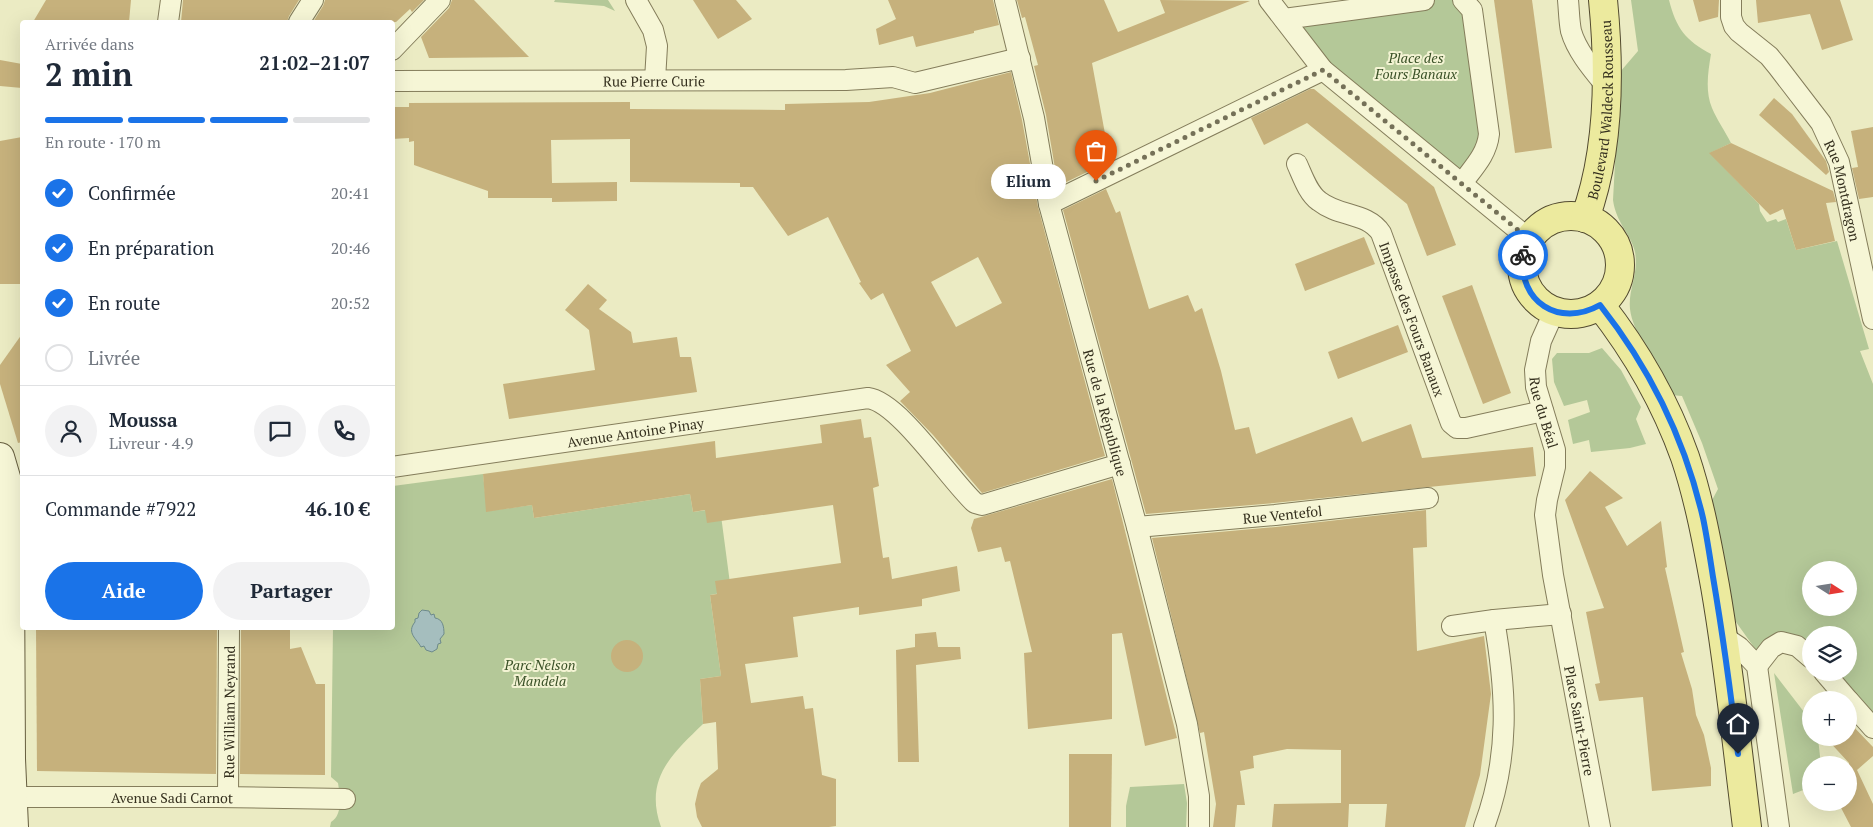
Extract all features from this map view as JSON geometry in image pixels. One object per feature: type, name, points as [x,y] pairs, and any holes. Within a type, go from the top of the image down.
[{"type":"main road","name":"Boulevard Waldeck Rousseau","points":[[1585,218],[1594,189],[1603,136],[1607,87],[1606,32],[1603,0]]},
{"type":"main road","points":[[1568,216],[1585,218],[1599,224],[1610,235],[1618,249],[1620,264],[1618,280],[1611,294],[1600,305],[1590,311],[1578,314],[1554,312],[1541,305],[1531,294],[1524,282],[1522,268],[1523,253],[1529,239],[1539,227],[1553,219],[1568,216]]},
{"type":"main road","points":[[1600,305],[1643,365],[1671,422],[1684,455],[1703,518],[1724,637],[1747,827]]},
{"type":"main road","points":[[0,457],[11,498],[6,797],[14,827]]},
{"type":"street","points":[[168,20],[171,0]]},
{"type":"street","points":[[300,20],[312,0]]},
{"type":"street","points":[[395,47],[440,0]]},
{"type":"street","points":[[636,0],[653,30],[657,46],[655,80]]},
{"type":"street","name":"Rue de la République","points":[[1005,0],[1034,118],[1049,204],[1137,527],[1188,724],[1199,796],[1199,827]]},
{"type":"street","points":[[1269,0],[1323,70],[1529,239]]},
{"type":"street","points":[[1284,20],[1424,0]]},
{"type":"street","points":[[1462,183],[1482,157],[1488,145],[1489,134],[1472,10],[1463,0]]},
{"type":"street","points":[[1568,0],[1571,31],[1595,73],[1607,87]]},
{"type":"street","name":"Rue Montdragon","points":[[1731,0],[1731,17],[1734,26],[1769,56],[1821,124],[1840,162],[1873,319]]},
{"type":"street","name":"Rue Pierre Curie","points":[[395,81],[846,80],[888,77],[915,83],[1020,58]]},
{"type":"street","points":[[1049,204],[1323,70]]},
{"type":"street","name":"Impasse des Fours Banaux","points":[[1297,164],[1307,186],[1318,201],[1335,211],[1370,221],[1376,225],[1381,233],[1451,423],[1457,428],[1466,428],[1543,412]]},
{"type":"street","name":"Rue du Béal","points":[[1554,312],[1541,341],[1535,370],[1536,388],[1555,450],[1555,467],[1545,515],[1553,575],[1561,614]]},
{"type":"street","name":"Avenue Antoine Pinay","points":[[395,467],[868,398],[879,401],[896,413],[975,504],[982,505],[1120,464]]},
{"type":"street","name":"Rue Ventefol","points":[[1137,527],[1275,515],[1428,498]]},
{"type":"street","points":[[1452,626],[1561,614]]},
{"type":"street","name":"Place Saint-Pierre","points":[[1561,614],[1600,827]]},
{"type":"street","points":[[1484,827],[1497,784],[1505,717],[1502,676],[1494,620]]},
{"type":"street","name":"Rue William Neyrand","points":[[228,797],[229,630]]},
{"type":"street","points":[[1724,637],[1739,647],[1757,666],[1779,827]]},
{"type":"street","points":[[1757,666],[1772,648],[1782,642],[1797,646],[1802,650]]},
{"type":"street","points":[[1832,681],[1840,691]]},
{"type":"street","points":[[1857,710],[1873,728]]},
{"type":"street","name":"Avenue Sadi Carnot","points":[[6,797],[345,799]]},
{"type":"green space","points":[[555,0],[608,0],[615,11],[604,6],[554,2]]},
{"type":"green space","name":"Place des Fours Banaux","points":[[1424,0],[1463,0],[1489,134],[1462,183],[1323,70],[1284,19]]},
{"type":"green space","points":[[1631,0],[1669,0],[1675,18],[1683,33],[1695,44],[1711,54],[1708,95],[1716,117],[1731,143],[1710,153],[1759,204],[1760,211],[1767,222],[1776,219],[1778,222],[1786,219],[1796,250],[1837,241],[1869,349],[1860,351],[1873,384],[1873,714],[1857,698],[1857,691],[1850,691],[1840,681],[1857,681],[1857,626],[1802,626],[1802,651],[1758,651],[1732,614],[1711,502],[1718,489],[1702,443],[1682,396],[1671,395],[1641,340],[1630,309],[1630,295],[1636,267],[1635,252],[1617,215],[1613,200],[1620,72],[1638,51]]},
{"type":"green space","points":[[1602,348],[1621,370],[1641,407],[1636,419],[1646,444],[1630,448],[1591,452],[1589,440],[1573,444],[1568,420],[1590,412],[1587,400],[1564,406],[1554,382],[1552,359],[1557,353],[1589,353]]},
{"type":"green space","name":"Parc Nelson Mandela","points":[[483,474],[487,511],[532,505],[534,518],[690,494],[693,512],[720,508],[731,591],[710,595],[721,676],[700,679],[703,724],[671,758],[658,781],[656,795],[661,827],[330,827],[340,805],[338,783],[331,777],[333,630],[395,630],[395,486]]},
{"type":"green space","points":[[1774,673],[1802,709],[1802,746],[1819,746],[1820,756],[1802,756],[1802,790],[1793,794]]},
{"type":"green space","points":[[1184,784],[1187,803],[1186,827],[1126,827],[1126,806],[1130,787]]},
{"type":"water","points":[[422,610],[429,611],[431,615],[434,614],[435,618],[440,620],[443,626],[444,634],[440,639],[441,643],[432,652],[426,650],[424,646],[421,647],[412,633],[415,619],[418,618]]},
{"type":"building","points":[[46,0],[131,0],[129,20],[34,20]]},
{"type":"building","points":[[183,0],[299,0],[288,20],[181,20]]},
{"type":"building","points":[[325,0],[424,0],[412,12],[410,9],[396,22],[395,20],[314,20]]},
{"type":"building","points":[[452,0],[474,0],[529,57],[429,58],[421,37],[449,8]]},
{"type":"building","points":[[693,0],[736,0],[752,19],[718,39]]},
{"type":"building","points":[[888,0],[993,0],[999,25],[916,47],[913,36],[879,45],[876,29],[896,19]]},
{"type":"building","points":[[1017,0],[1104,0],[1118,32],[1165,13],[1160,0],[1250,1],[1092,63],[1110,161],[1058,186],[1046,115],[1034,66],[1038,65],[1025,17],[1022,18]]},
{"type":"building","points":[[1494,0],[1532,0],[1552,148],[1515,153]]},
{"type":"building","points":[[1693,0],[1719,0],[1718,17],[1699,22]]},
{"type":"building","points":[[1756,0],[1840,0],[1853,40],[1822,50],[1810,14],[1758,23]]},
{"type":"building","points":[[0,60],[20,64],[20,88],[0,86]]},
{"type":"building","points":[[1011,72],[1038,207],[1105,456],[982,493],[933,435],[900,401],[910,392],[886,365],[911,351],[883,293],[871,300],[859,283],[861,282],[828,217],[788,236],[753,187],[740,187],[740,183],[630,182],[630,139],[551,140],[552,183],[617,182],[617,201],[552,202],[552,198],[488,198],[488,191],[414,165],[414,141],[409,142],[409,138],[395,139],[395,107],[409,107],[409,103],[630,102],[630,109],[785,110],[785,104],[869,102],[930,93]],"holes":[[[978,257],[1002,303],[956,327],[931,282]]]},
{"type":"building","points":[[1310,89],[1314,89],[1434,187],[1456,245],[1427,256],[1407,204],[1307,123],[1264,145],[1251,118]]},
{"type":"building","points":[[1774,98],[1792,114],[1826,161],[1829,172],[1826,175],[1759,115]]},
{"type":"building","points":[[1873,127],[1873,197],[1859,199],[1852,168],[1858,167],[1851,131]]},
{"type":"building","points":[[20,137],[20,284],[0,284],[0,141]]},
{"type":"building","points":[[1731,143],[1833,191],[1836,202],[1826,203],[1835,241],[1796,250],[1783,209],[1770,215],[1709,153]]},
{"type":"building","points":[[1106,189],[1116,213],[1120,211],[1149,309],[1188,295],[1195,312],[1202,308],[1221,371],[1235,430],[1249,427],[1256,454],[1352,417],[1362,442],[1411,424],[1422,458],[1533,447],[1536,476],[1146,514],[1063,210]]},
{"type":"building","points":[[1364,237],[1375,264],[1305,291],[1295,264]]},
{"type":"building","points":[[588,284],[607,300],[599,309],[631,332],[633,343],[677,337],[680,357],[691,357],[697,392],[509,419],[503,384],[595,370],[589,330],[565,310]]},
{"type":"building","points":[[1472,285],[1511,393],[1483,404],[1442,296]]},
{"type":"building","points":[[1398,325],[1408,352],[1338,379],[1328,352]]},
{"type":"building","points":[[20,337],[20,442],[18,443],[0,384],[0,365]]},
{"type":"building","points":[[861,419],[864,438],[871,437],[879,486],[873,488],[883,558],[889,557],[892,579],[957,566],[960,591],[922,599],[922,606],[859,615],[859,607],[793,617],[798,657],[745,664],[751,703],[803,696],[805,709],[813,708],[822,775],[836,779],[836,826],[702,827],[697,817],[695,804],[698,791],[701,783],[718,769],[716,722],[703,724],[700,679],[721,676],[710,595],[717,594],[715,581],[841,563],[833,505],[707,523],[705,510],[693,512],[690,494],[534,518],[532,505],[486,512],[483,474],[715,441],[716,458],[822,443],[820,425]]},
{"type":"building","points":[[1590,471],[1623,498],[1605,507],[1627,546],[1661,521],[1667,567],[1665,568],[1684,652],[1681,653],[1692,689],[1696,715],[1704,735],[1711,768],[1711,786],[1652,791],[1643,697],[1599,701],[1595,684],[1600,683],[1586,612],[1604,608],[1565,500]]},
{"type":"building","points":[[1112,479],[1177,738],[1145,746],[1122,633],[1112,634],[1112,719],[1028,729],[1024,653],[1032,652],[1010,561],[1005,562],[1001,547],[978,552],[971,528],[974,519]]},
{"type":"building","points":[[1426,510],[1427,547],[1413,548],[1417,651],[1484,636],[1491,694],[1480,775],[1465,827],[1385,827],[1387,804],[1349,804],[1348,827],[1272,827],[1274,804],[1341,803],[1341,750],[1287,749],[1253,756],[1254,768],[1240,771],[1245,805],[1237,805],[1235,827],[1213,827],[1216,804],[1204,732],[1200,733],[1152,538],[1276,527]]},
{"type":"building","points":[[36,630],[217,630],[216,774],[37,771]]},
{"type":"building","points":[[241,630],[290,630],[290,649],[301,647],[316,684],[325,684],[325,775],[240,774]]},
{"type":"building","points":[[936,632],[938,647],[960,647],[961,659],[916,665],[919,762],[898,762],[896,650],[915,647],[915,634]]},
{"type":"building","points":[[627,640],[633,641],[638,645],[642,650],[642,662],[638,667],[633,671],[627,672],[621,671],[616,667],[612,662],[611,656],[612,650],[616,645],[621,641]]},
{"type":"building","points":[[1857,730],[1873,747],[1873,756],[1857,770],[1857,756],[1843,756],[1833,746],[1857,746]]},
{"type":"building","points":[[1069,754],[1112,754],[1111,827],[1069,827]]},
{"type":"building","points":[[1857,770],[1873,804],[1873,827],[1851,827],[1843,811],[1857,811]]},
{"type":"way so far","points":[[1096,181],[1323,70],[1529,239],[1523,255]]},
{"type":"place","name":"Elium","points":[[1096,181]]},
{"type":"route","points":[[1523,255],[1524,282],[1531,294],[1541,305],[1554,312],[1566,314],[1590,311],[1600,305],[1643,365],[1671,422],[1693,481],[1703,518],[1724,637],[1738,754]]}]
